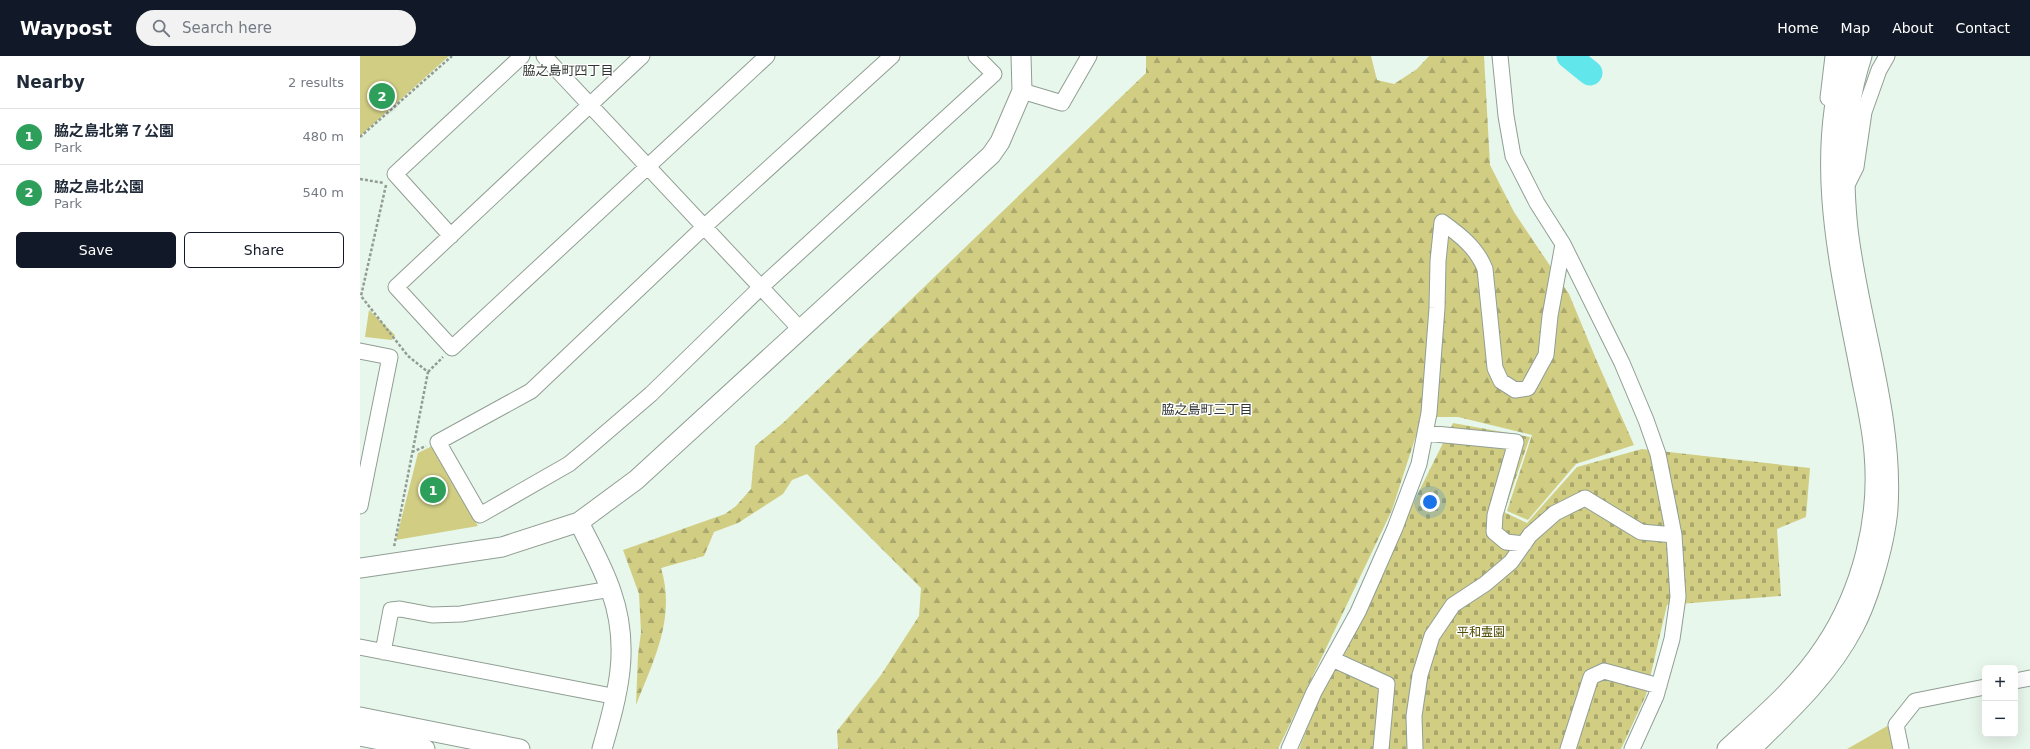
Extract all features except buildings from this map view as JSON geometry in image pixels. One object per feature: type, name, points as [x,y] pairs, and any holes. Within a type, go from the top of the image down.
[{"type":"street","points":[[452,236],[395,174],[522,56]]},
{"type":"street","points":[[544,56],[801,330]]},
{"type":"street","points":[[642,56],[396,287],[452,348],[768,56]]},
{"type":"street","points":[[892,56],[705,226],[530,391],[438,442],[480,515],[569,464],[651,394],[760,288],[994,74],[976,56]]},
{"type":"street","points":[[360,568],[502,547],[579,522],[636,480],[991,155],[1002,137],[1022,91],[1021,56]]},
{"type":"street","points":[[1022,91],[1062,103],[1089,56]]},
{"type":"street","points":[[1500,56],[1506,116],[1513,156],[1537,203],[1563,244],[1618,356],[1646,420],[1658,454],[1674,535],[1678,597],[1672,639],[1659,686],[1632,749]]},
{"type":"street","points":[[1727,749],[1781,699],[1825,646],[1844,613],[1857,580],[1869,541],[1874,497],[1874,453],[1841,270],[1830,179],[1826,119],[1833,56]]},
{"type":"street","points":[[1830,179],[1832,118],[1846,56]]},
{"type":"street","points":[[1751,749],[1791,710],[1836,657],[1855,626],[1868,593],[1880,554],[1888,511],[1888,465],[1884,424],[1848,229],[1845,189],[1847,127],[1862,56]]},
{"type":"street","points":[[1845,189],[1856,168],[1864,112],[1879,70],[1887,56]]},
{"type":"street","points":[[1293,748],[1314,692],[1358,612],[1395,528],[1419,464],[1429,413],[1437,308],[1438,261],[1442,222],[1462,236],[1481,258],[1485,269],[1495,368],[1501,381],[1515,390],[1528,388],[1546,355],[1550,316],[1563,244]]},
{"type":"street","points":[[360,351],[390,357],[367,435],[360,506]]},
{"type":"street","points":[[1425,432],[1516,442],[1495,515],[1494,532],[1506,542],[1524,544]]},
{"type":"street","points":[[1415,749],[1414,716],[1420,675],[1432,636],[1453,605],[1485,584],[1511,562],[1530,535],[1555,513],[1585,498],[1641,532],[1674,535]]},
{"type":"street","points":[[579,522],[611,589],[620,624],[622,652],[618,675],[617,697],[602,749]]},
{"type":"street","points":[[383,652],[391,610],[400,609],[432,615],[461,614],[611,589]]},
{"type":"street","points":[[360,647],[617,697]]},
{"type":"street","points":[[1332,659],[1387,684],[1381,749]]},
{"type":"street","points":[[1568,749],[1591,677],[1604,671],[1659,686]]},
{"type":"street","points":[[2018,680],[2030,678]]},
{"type":"street","points":[[1901,749],[1896,725],[1915,701],[1982,688]]},
{"type":"street","points":[[360,717],[520,749]]},
{"type":"street","points":[[360,736],[425,749]]},
{"type":"path","points":[[360,137],[452,56]]},
{"type":"path","points":[[360,179],[386,183],[395,174]]},
{"type":"path","points":[[428,372],[452,348]]},
{"type":"green space","points":[[360,56],[449,56],[360,136]]},
{"type":"green space","points":[[1146,56],[1371,56],[1377,80],[1394,84],[1417,69],[1429,56],[1484,56],[1490,165],[1514,212],[1569,294],[1634,445],[1576,464],[1528,520],[1507,511],[1532,435],[1458,417],[1422,417],[1392,510],[1278,749],[838,749],[837,731],[881,675],[919,616],[921,588],[807,474],[792,480],[783,494],[738,523],[714,532],[704,556],[661,568],[665,586],[666,604],[661,638],[650,672],[636,705],[638,655],[641,632],[639,594],[623,550],[725,514],[736,506],[751,489],[755,446],[783,423],[1146,73]]},
{"type":"green space","points":[[369,310],[395,335],[392,340],[365,337]]},
{"type":"green space","name":"平和霊園","points":[[1453,423],[1530,437],[1504,512],[1527,523],[1577,467],[1642,449],[1810,468],[1806,517],[1777,529],[1781,596],[1667,605],[1646,695],[1621,749],[1299,749],[1330,670]]},
{"type":"green space","points":[[432,446],[478,526],[396,540],[418,453]]},
{"type":"green space","points":[[1889,725],[1895,749],[1847,749]]},
{"type":"waterway","points":[[1569,56],[1590,73]]},
{"type":"place","name":"脇之島北公園","points":[[382,96]]},
{"type":"place","name":"脇之島北第７公園","points":[[433,490]]},
{"type":"district","name":"脇之島町四丁目","points":[[568,70]]},
{"type":"district","name":"脇之島町三丁目","points":[[1207,409]]}]
